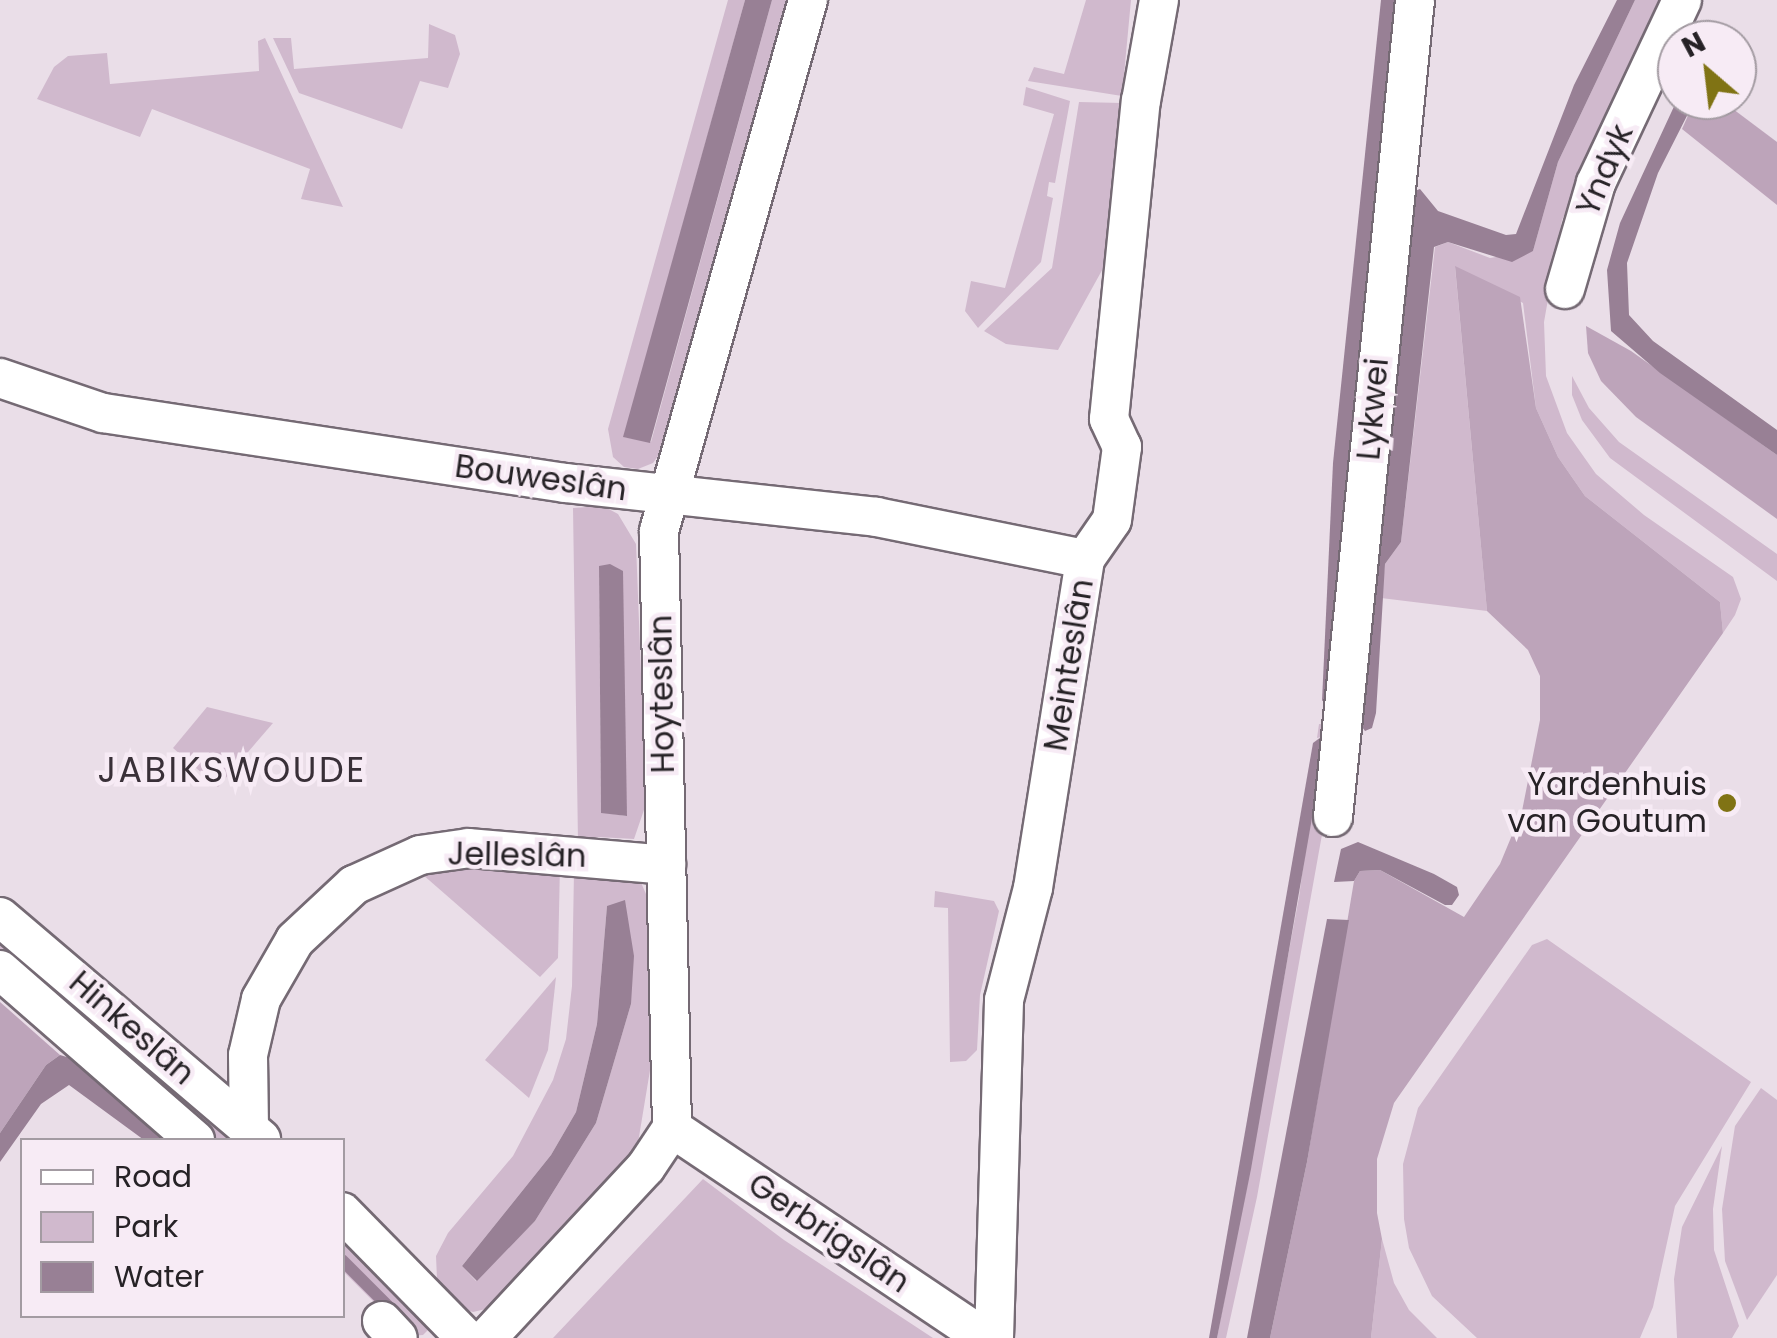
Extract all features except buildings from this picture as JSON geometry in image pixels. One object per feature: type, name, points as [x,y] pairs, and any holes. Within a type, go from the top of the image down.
[{"type":"street","name":"Hoyteslân","points":[[672,1128],[659,532],[808,0]]},
{"type":"street","name":"Meinteslân","points":[[994,1338],[1004,1000],[1033,888],[1086,559],[1112,520],[1122,447],[1109,419],[1140,101],[1159,0]]},
{"type":"street","name":"Lykwei","points":[[1333,817],[1415,0]]},
{"type":"street","name":"Yndyk","points":[[1565,289],[1596,184],[1682,0]]},
{"type":"street","name":"Bouweslân","points":[[0,378],[103,413],[669,496],[876,517],[1086,559]]},
{"type":"street","name":"Jelleslân","points":[[256,1134],[248,1055],[261,999],[295,940],[354,885],[420,855],[469,848],[666,865]]},
{"type":"street","name":"Hinkeslân","points":[[0,917],[256,1134]]},
{"type":"street","points":[[0,970],[193,1138]]},
{"type":"street","points":[[487,1338],[646,1166],[672,1128]]},
{"type":"street","name":"Gerbrigslân","points":[[672,1128],[986,1338]]},
{"type":"street","points":[[345,1215],[466,1338]]},
{"type":"green space","points":[[728,0],[745,0],[624,437],[651,442],[772,0],[791,0],[666,445],[653,463],[638,469],[624,467],[613,457],[608,429]]},
{"type":"green space","points":[[1086,0],[1131,0],[1122,96],[1028,81],[1034,67],[1064,74]]},
{"type":"green space","points":[[1635,0],[1660,0],[1562,220],[1544,322],[1546,376],[1567,433],[1596,474],[1644,515],[1733,577],[1741,599],[1735,615],[1723,633],[1720,602],[1585,496],[1558,457],[1536,408],[1523,303],[1455,267],[1487,611],[1381,598],[1385,564],[1401,542],[1435,247],[1448,242],[1490,258],[1533,251],[1558,162]]},
{"type":"green space","points":[[429,24],[455,35],[460,54],[448,88],[420,81],[402,129],[299,93],[273,38],[291,38],[294,69],[428,58]]},
{"type":"green space","points":[[265,38],[343,207],[301,199],[310,169],[152,109],[140,137],[37,99],[54,67],[68,56],[107,53],[110,84],[259,71],[258,41]]},
{"type":"green space","points":[[1026,87],[1070,101],[1055,183],[1049,182],[1047,196],[1053,198],[1041,262],[978,328],[965,311],[971,281],[1005,288],[1054,114],[1023,105]]},
{"type":"green space","points":[[1079,102],[1122,103],[1106,263],[1058,350],[1006,344],[984,331],[1052,268]]},
{"type":"green space","points":[[1572,376],[1589,408],[1619,442],[1777,554],[1777,581],[1610,458],[1582,420],[1572,395]]},
{"type":"green space","points":[[603,506],[618,514],[636,544],[646,804],[634,839],[598,837],[578,842],[573,508]],"holes":[[[599,566],[627,815],[601,812]]]},
{"type":"green space","points":[[207,707],[273,723],[218,787],[173,748]]},
{"type":"green space","points":[[1319,724],[1337,726],[1323,829],[1257,1197],[1226,1338],[1217,1338],[1299,897],[1321,737],[1317,738]]},
{"type":"green space","points":[[560,865],[558,958],[540,977],[414,867]]},
{"type":"green space","points":[[574,871],[639,878],[646,894],[654,1046],[636,1155],[490,1308],[473,1312],[457,1307],[437,1279],[436,1256],[448,1233],[513,1156],[553,1080],[566,1039],[572,986]],"holes":[[[607,906],[631,1004],[596,1123],[535,1221],[476,1281],[462,1266],[551,1155],[576,1112],[597,1024]]]},
{"type":"green space","points":[[935,891],[994,901],[999,911],[980,995],[977,1050],[966,1061],[950,1062],[948,908],[934,907]]},
{"type":"green space","points":[[0,936],[238,1138],[207,1138],[0,956]]},
{"type":"green space","points":[[1547,939],[1751,1082],[1675,1206],[1653,1307],[1640,1338],[1477,1338],[1432,1296],[1409,1248],[1403,1164],[1418,1108],[1532,945]]},
{"type":"green space","points":[[556,977],[548,1050],[529,1098],[485,1060]]},
{"type":"green space","points":[[1761,1088],[1777,1100],[1777,1275],[1747,1320],[1725,1261],[1722,1209],[1735,1126]]},
{"type":"green space","points":[[1722,1146],[1713,1209],[1714,1250],[1739,1326],[1732,1338],[1677,1338],[1674,1279],[1682,1227]]},
{"type":"green space","points":[[703,1179],[784,1240],[933,1338],[553,1338]]},
{"type":"green space","points":[[345,1237],[435,1323],[423,1335],[408,1336],[345,1273]]},
{"type":"green space","points":[[1382,1239],[1394,1283],[1409,1310],[1437,1338],[1371,1338]]},
{"type":"shaded area","points":[[1686,120],[1748,120],[1777,142],[1777,205],[1682,129]]},
{"type":"shaded area","points":[[1455,266],[1520,297],[1536,408],[1558,457],[1585,496],[1720,602],[1723,633],[1394,1103],[1377,1159],[1377,1213],[1382,1239],[1371,1338],[1270,1338],[1307,1162],[1354,881],[1360,871],[1380,870],[1464,917],[1500,864],[1522,811],[1540,720],[1540,676],[1528,650],[1487,611]]},
{"type":"shaded area","points":[[1586,326],[1631,351],[1777,455],[1777,519],[1636,417],[1601,381],[1588,353]]},
{"type":"shaded area","points":[[0,1002],[60,1055],[46,1065],[0,1133]]},
{"type":"water","points":[[745,0],[772,0],[650,443],[623,437]]},
{"type":"water","points":[[1381,0],[1398,0],[1328,698],[1322,701],[1333,463]]},
{"type":"water","points":[[1617,0],[1635,0],[1558,162],[1533,251],[1512,262],[1448,242],[1434,247],[1401,542],[1385,564],[1376,713],[1372,728],[1365,731],[1357,720],[1409,193],[1420,189],[1438,211],[1506,235],[1516,234],[1574,85]]},
{"type":"water","points":[[1668,120],[1685,120],[1658,173],[1627,263],[1629,315],[1653,341],[1777,430],[1777,455],[1660,373],[1611,331],[1607,270],[1620,223]]},
{"type":"water","points":[[610,564],[623,571],[627,816],[601,813],[599,566]]},
{"type":"water","points":[[1321,737],[1317,789],[1251,1169],[1217,1338],[1209,1338],[1313,743]]},
{"type":"water","points":[[1358,842],[1434,874],[1457,887],[1459,895],[1452,905],[1445,905],[1380,870],[1360,871],[1354,881],[1334,882],[1341,849]]},
{"type":"water","points":[[625,900],[634,956],[631,1004],[596,1123],[535,1221],[477,1281],[462,1266],[551,1155],[576,1112],[597,1024],[607,906]]},
{"type":"water","points":[[1327,919],[1349,920],[1307,1162],[1270,1338],[1247,1338]]},
{"type":"water","points":[[60,1055],[70,1058],[166,1138],[141,1138],[69,1085],[41,1104],[0,1162],[0,1133],[46,1065]]},
{"type":"waterway","points":[[345,1263],[397,1315]]},
{"type":"place","name":"Yardenhuis van Goutum","points":[[1727,803]]},
{"type":"district","name":"JABIKSWOUDE","points":[[232,770]]}]
